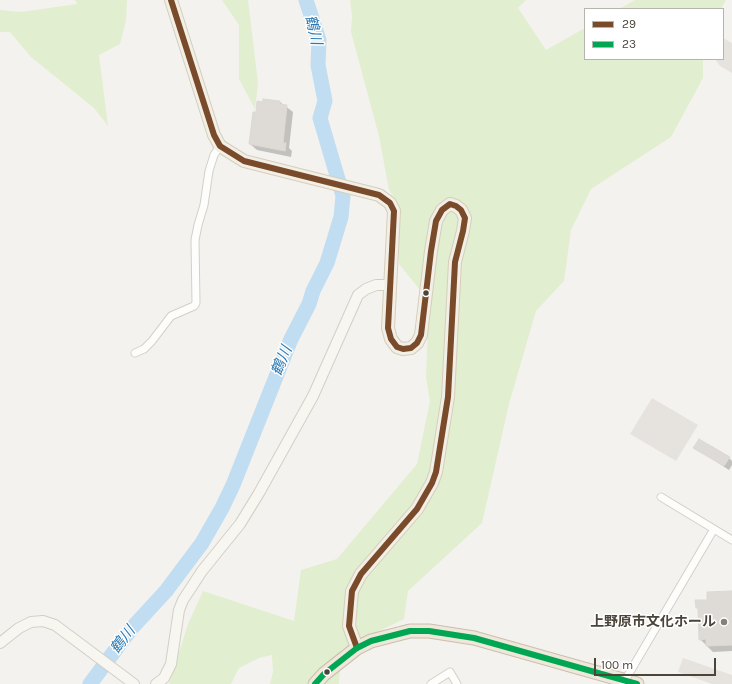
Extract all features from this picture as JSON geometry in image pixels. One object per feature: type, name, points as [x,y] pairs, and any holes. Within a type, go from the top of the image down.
[{"type":"highway","points":[[315,684],[324,674],[357,648],[371,641],[410,631],[452,633],[474,638],[637,684]]},
{"type":"main road","points":[[171,0],[214,135],[220,146],[244,161],[294,172],[379,195],[390,203],[394,211],[388,328],[391,339],[397,347],[403,349],[411,348],[417,343],[421,335],[436,221],[442,210],[450,204],[461,210],[465,218],[455,262],[448,397],[436,472],[432,483],[417,509],[361,574],[354,587],[349,614],[350,626],[357,648]]},
{"type":"street","points":[[135,353],[152,341],[171,316],[194,306],[196,303],[196,240],[198,225],[204,205],[209,171],[214,156],[220,146]]},
{"type":"street","points":[[156,684],[164,678],[171,664],[179,610],[183,600],[202,571],[240,524],[259,493],[313,396],[358,295],[366,289],[376,285],[390,285]]},
{"type":"street","points":[[661,496],[732,540]]},
{"type":"street","points":[[623,684],[714,529]]},
{"type":"street","points":[[0,643],[19,628],[31,622],[43,621],[55,625],[134,684]]},
{"type":"street","points":[[429,683],[450,672],[457,684]]},
{"type":"green space","points":[[75,0],[127,0],[126,21],[120,44],[99,55],[108,126],[94,108],[31,57],[10,32],[0,32],[0,10],[21,12],[77,4]]},
{"type":"green space","points":[[222,0],[248,0],[258,83],[255,109],[239,79],[239,25]]},
{"type":"green space","points":[[350,0],[526,0],[518,8],[546,50],[584,29],[584,60],[703,60],[703,78],[671,137],[591,189],[571,230],[564,281],[536,311],[509,404],[482,523],[408,591],[404,619],[341,650],[339,684],[270,684],[273,672],[272,655],[259,658],[239,668],[231,684],[169,684],[188,624],[203,591],[294,621],[301,570],[337,559],[417,464],[430,401],[426,378],[429,301],[399,264],[399,210],[397,201],[389,190],[379,136],[351,32],[352,16]]},
{"type":"green space","points":[[635,0],[726,0],[722,8],[621,8]]},
{"type":"shaded area","points":[[724,39],[732,43],[732,73],[720,66],[716,60],[724,60]]},
{"type":"shaded area","points":[[652,398],[698,425],[676,461],[630,434]]},
{"type":"shaded area","points":[[683,658],[732,675],[732,684],[712,684],[678,672]]},
{"type":"building","points":[[263,99],[280,101],[280,104],[287,105],[283,143],[286,143],[285,151],[249,144],[253,112],[256,112],[257,101],[263,102]]},
{"type":"building","points":[[699,439],[730,457],[724,466],[693,448]]},
{"type":"building","points":[[732,591],[732,645],[706,646],[706,639],[699,640],[698,608],[696,608],[695,600],[707,600],[707,592]]},
{"type":"waterway","name":"鶴川","points":[[90,684],[131,629],[166,591],[202,543],[222,508],[233,485],[291,339],[309,304],[313,291],[327,263],[341,217],[343,196],[320,118],[325,101],[318,65],[319,40],[306,0]]},
{"type":"transit line","name":"29","points":[[171,0],[214,135],[220,146],[244,161],[379,195],[390,203],[394,211],[388,328],[391,339],[397,347],[403,349],[411,348],[417,343],[421,335],[436,221],[442,210],[450,204],[461,210],[465,218],[455,262],[448,397],[436,472],[432,483],[417,509],[361,574],[352,591],[349,626],[357,648]]},
{"type":"transit line","name":"23","points":[[315,684],[324,674],[357,648],[371,641],[410,631],[429,631],[474,638],[637,684]]},
{"type":"place","name":"上野原市文化ホール","points":[[724,622]]}]
